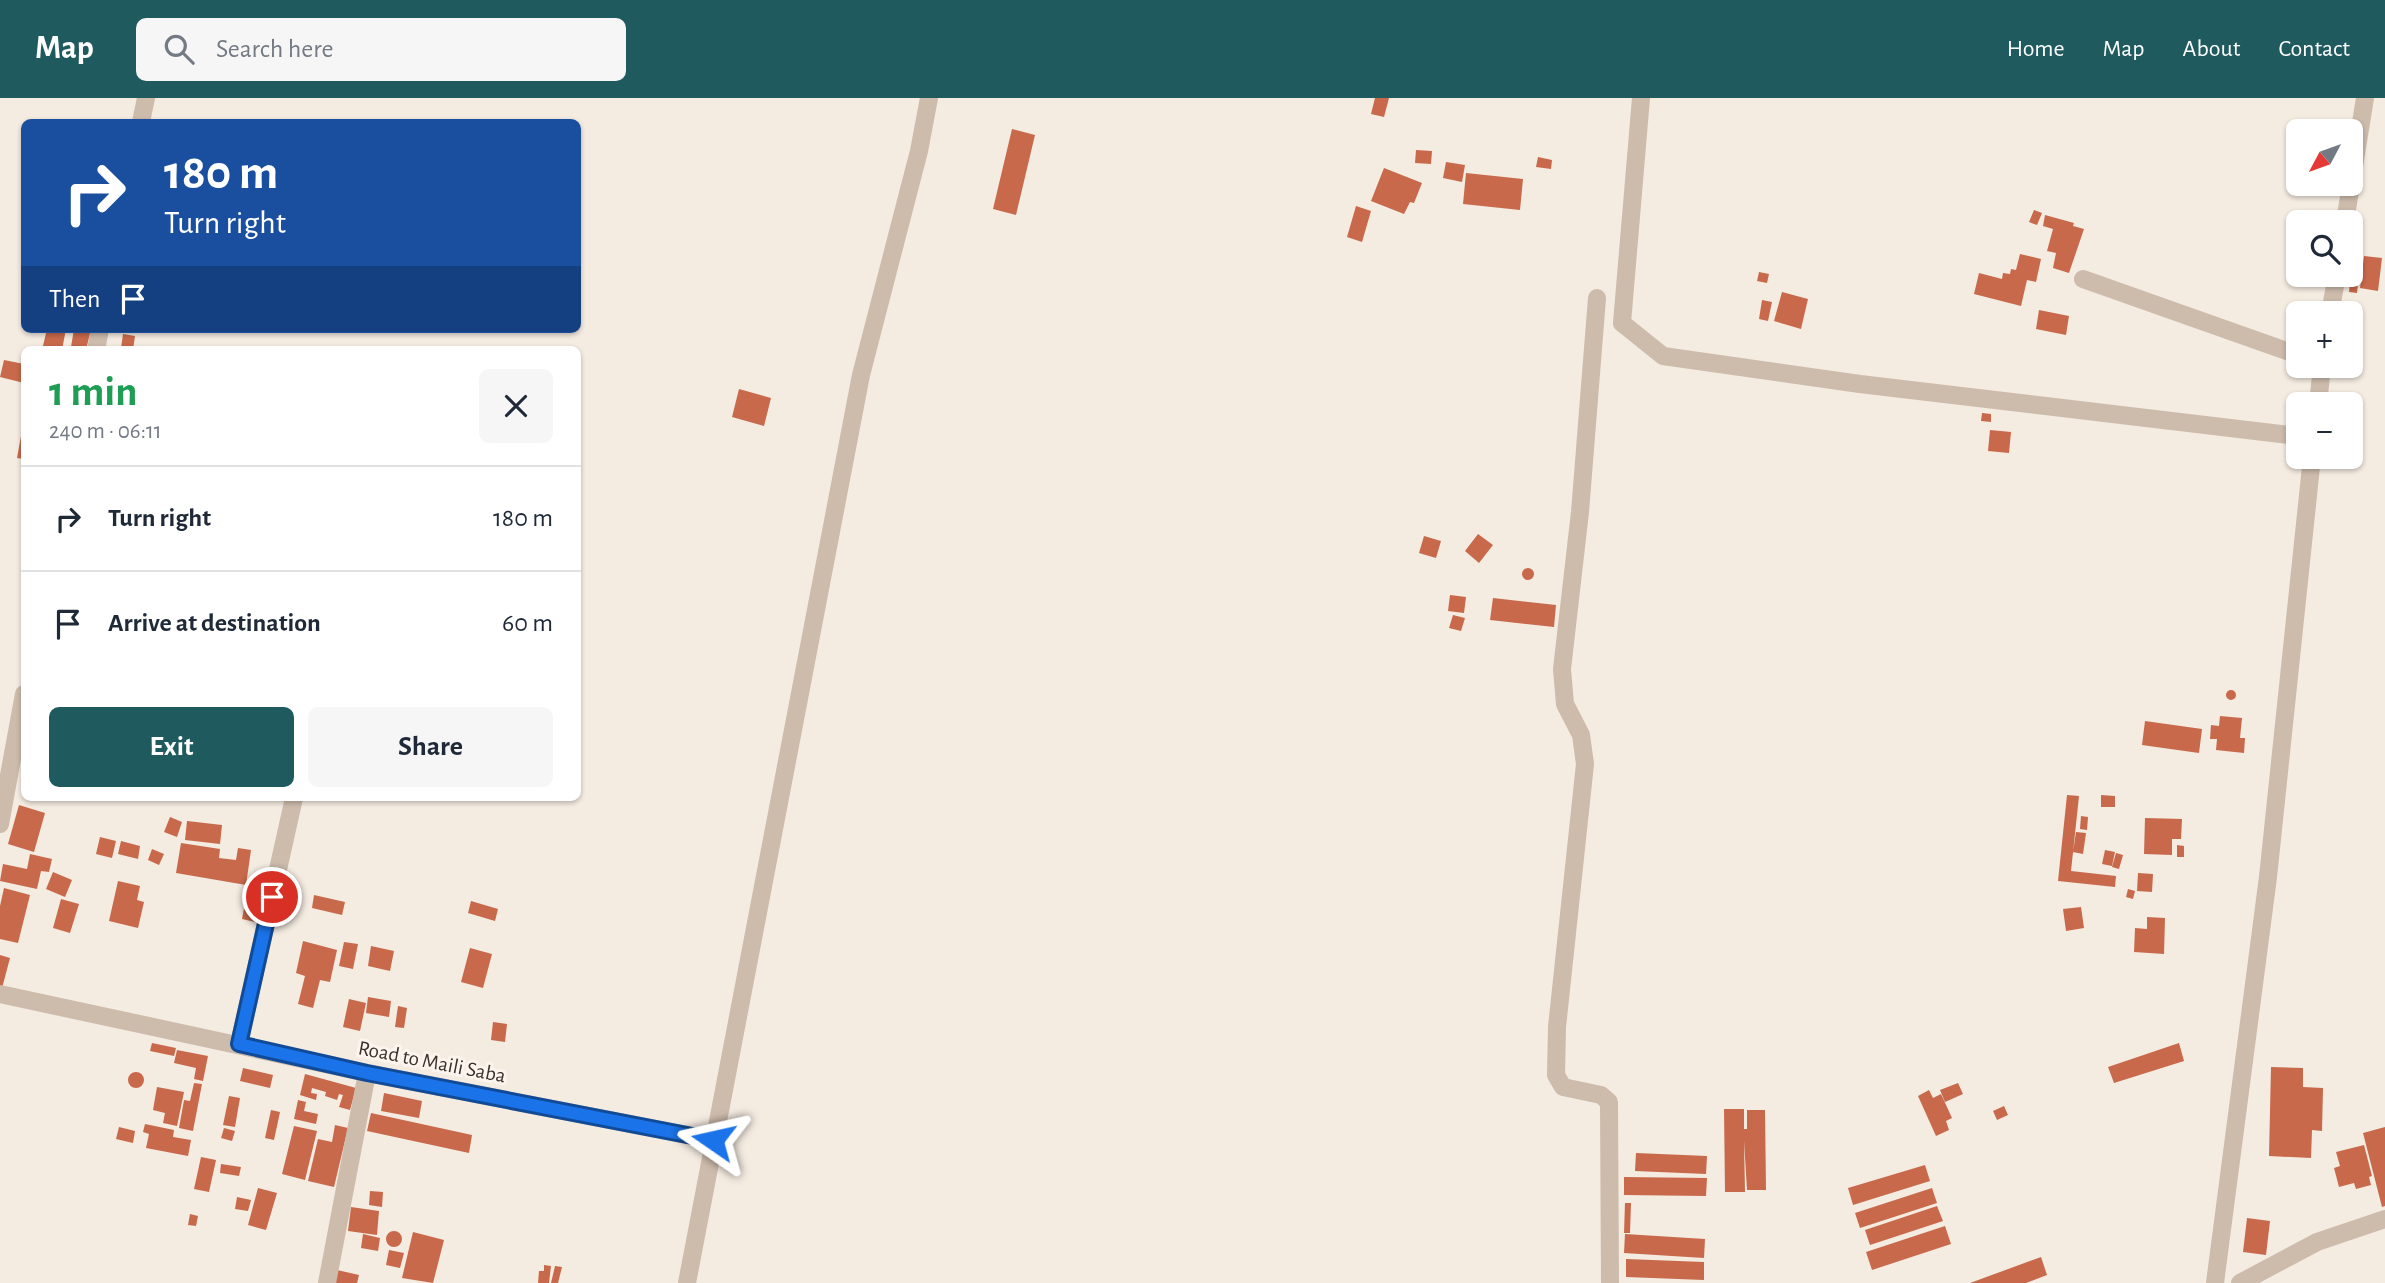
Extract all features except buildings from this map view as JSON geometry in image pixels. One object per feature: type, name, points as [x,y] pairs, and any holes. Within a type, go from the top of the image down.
[{"type":"street","points":[[142,119],[146,98]]},
{"type":"street","points":[[687,1283],[861,375],[919,152],[929,98]]},
{"type":"street","points":[[1641,98],[1622,323],[1663,356],[1860,384],[2286,435]]},
{"type":"street","points":[[2348,210],[2365,98]]},
{"type":"street","points":[[2083,279],[2286,351]]},
{"type":"street","points":[[1597,298],[1580,512],[1562,669],[1565,704],[1581,736],[1584,764],[1559,1004],[1556,1075],[1563,1087],[1601,1095],[1609,1102],[1610,1283]]},
{"type":"street","points":[[2215,1283],[2268,877],[2311,469]]},
{"type":"street","points":[[0,824],[21,710]]},
{"type":"street","points":[[239,1044],[293,801]]},
{"type":"street","name":"Road to Maili Saba","points":[[0,994],[367,1073],[713,1140]]},
{"type":"street","points":[[327,1283],[367,1073]]},
{"type":"street","points":[[2240,1283],[2317,1242],[2385,1219]]},
{"type":"route","points":[[272,897],[239,1044],[367,1073],[713,1140]]}]
